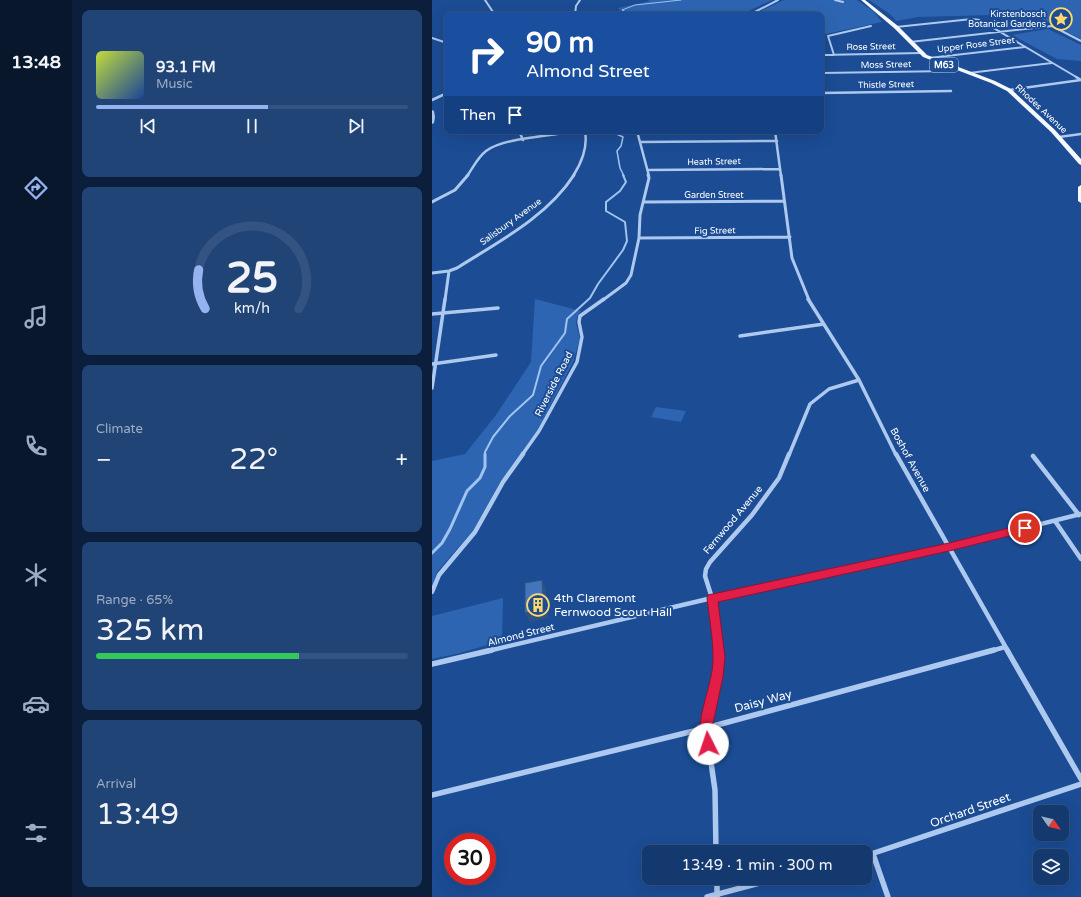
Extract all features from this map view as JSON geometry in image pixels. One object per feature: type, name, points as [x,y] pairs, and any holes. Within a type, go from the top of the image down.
[{"type":"main road","name":"Rhodes Avenue","points":[[864,0],[896,27],[909,42],[927,58],[993,82],[1010,90],[1059,137],[1081,163]]},
{"type":"main road","points":[[1081,187],[1081,201]]},
{"type":"street","points":[[485,0],[493,12]]},
{"type":"street","points":[[575,12],[576,6],[580,0]]},
{"type":"street","points":[[755,12],[778,0]]},
{"type":"street","points":[[836,0],[843,2]]},
{"type":"street","points":[[896,27],[978,20],[1001,32],[1081,80]]},
{"type":"street","points":[[1024,22],[1036,28]]},
{"type":"street","points":[[834,55],[828,36],[871,26]]},
{"type":"street","points":[[909,42],[1052,26],[1081,41]]},
{"type":"street","points":[[432,38],[444,42]]},
{"type":"street","name":"Upper Rose Street","points":[[927,58],[1026,47]]},
{"type":"street","name":"Rose Street","points":[[824,55],[921,53]]},
{"type":"street","points":[[969,73],[1052,63]]},
{"type":"street","name":"Moss Street","points":[[824,73],[950,71]]},
{"type":"street","points":[[1010,90],[1081,80]]},
{"type":"street","name":"Thistle Street","points":[[824,93],[951,91]]},
{"type":"street","points":[[432,100],[444,94]]},
{"type":"street","points":[[432,111],[434,117],[432,123]]},
{"type":"street","points":[[520,134],[523,140]]},
{"type":"street","points":[[432,202],[461,186],[479,158],[489,149],[496,146],[556,134]]},
{"type":"street","name":"Salisbury Avenue","points":[[449,271],[457,268],[520,227],[556,197],[580,166],[585,134]]},
{"type":"street","name":"Riverside Road","points":[[432,592],[439,575],[475,532],[503,482],[539,431],[566,382],[576,362],[581,346],[582,337],[578,322],[580,316],[629,280],[639,238],[640,216],[649,178],[638,134]]},
{"type":"street","name":"Boshof Avenue","points":[[776,134],[793,261],[808,298],[859,380],[890,446],[1081,780]]},
{"type":"street","points":[[1059,137],[1081,134]]},
{"type":"street","points":[[640,142],[777,141]]},
{"type":"street","name":"Heath Street","points":[[648,170],[780,169]]},
{"type":"street","name":"Garden Street","points":[[644,202],[784,201]]},
{"type":"street","name":"Fig Street","points":[[639,238],[790,237]]},
{"type":"street","points":[[432,273],[449,271],[444,313],[434,363],[432,388]]},
{"type":"street","points":[[432,314],[498,308]]},
{"type":"street","points":[[740,336],[824,324]]},
{"type":"street","points":[[434,363],[496,355]]},
{"type":"street","name":"Fernwood Avenue","points":[[716,845],[714,790],[706,728],[717,677],[719,657],[712,598],[705,576],[706,569],[710,562],[752,515],[779,478],[810,404],[829,389],[859,380]]},
{"type":"street","points":[[1033,456],[1080,515]]},
{"type":"street","name":"Almond Street","points":[[432,664],[712,598],[949,547],[1080,515]]},
{"type":"street","points":[[1055,521],[1081,559]]},
{"type":"street","name":"Daisy Way","points":[[432,795],[706,728],[1005,647]]},
{"type":"street","name":"Orchard Street","points":[[873,854],[1081,784]]},
{"type":"street","points":[[873,854],[888,897]]},
{"type":"street","points":[[717,885],[718,895]]},
{"type":"street","points":[[707,897],[754,885]]},
{"type":"shaded area","points":[[650,0],[772,0],[746,12],[622,12],[618,8]]},
{"type":"shaded area","points":[[784,0],[857,0],[873,11],[882,22],[824,34],[824,12],[758,12]]},
{"type":"shaded area","name":"Kirstenbosch Botanical Gardens","points":[[869,0],[1081,0],[1081,39],[1032,14],[918,17],[896,21],[890,14]]},
{"type":"shaded area","points":[[1048,29],[1081,45],[1081,61],[1057,59],[1012,35]]},
{"type":"shaded area","points":[[535,299],[581,311],[577,317],[576,323],[580,339],[573,362],[537,431],[500,482],[474,529],[437,572],[432,586],[432,461],[465,454],[496,415],[531,362]]},
{"type":"shaded area","points":[[656,407],[686,411],[681,422],[651,417]]},
{"type":"shaded area","points":[[503,598],[502,641],[432,659],[432,616]]},
{"type":"building","points":[[542,580],[544,609],[525,613],[525,583]]},
{"type":"waterway","points":[[626,12],[622,10],[635,5],[681,0]]},
{"type":"waterway","points":[[616,134],[623,137],[621,146],[617,151],[620,168],[624,176]]},
{"type":"waterway","points":[[432,553],[442,543],[450,529],[467,491],[480,478],[485,467],[485,452],[493,437],[510,416],[533,395],[541,366],[565,333],[567,319],[590,298],[598,284],[623,250],[627,241],[625,222],[606,211],[606,202],[620,191],[626,182],[623,175]]},
{"type":"place","name":"Kirstenbosch Botanical Gardens","points":[[1061,19]]},
{"type":"place","name":"4th Claremont Fernwood Scout Hall","points":[[538,605]]},
{"type":"route","points":[[708,744],[706,728],[717,677],[719,657],[712,598],[949,547],[1025,528]]}]
